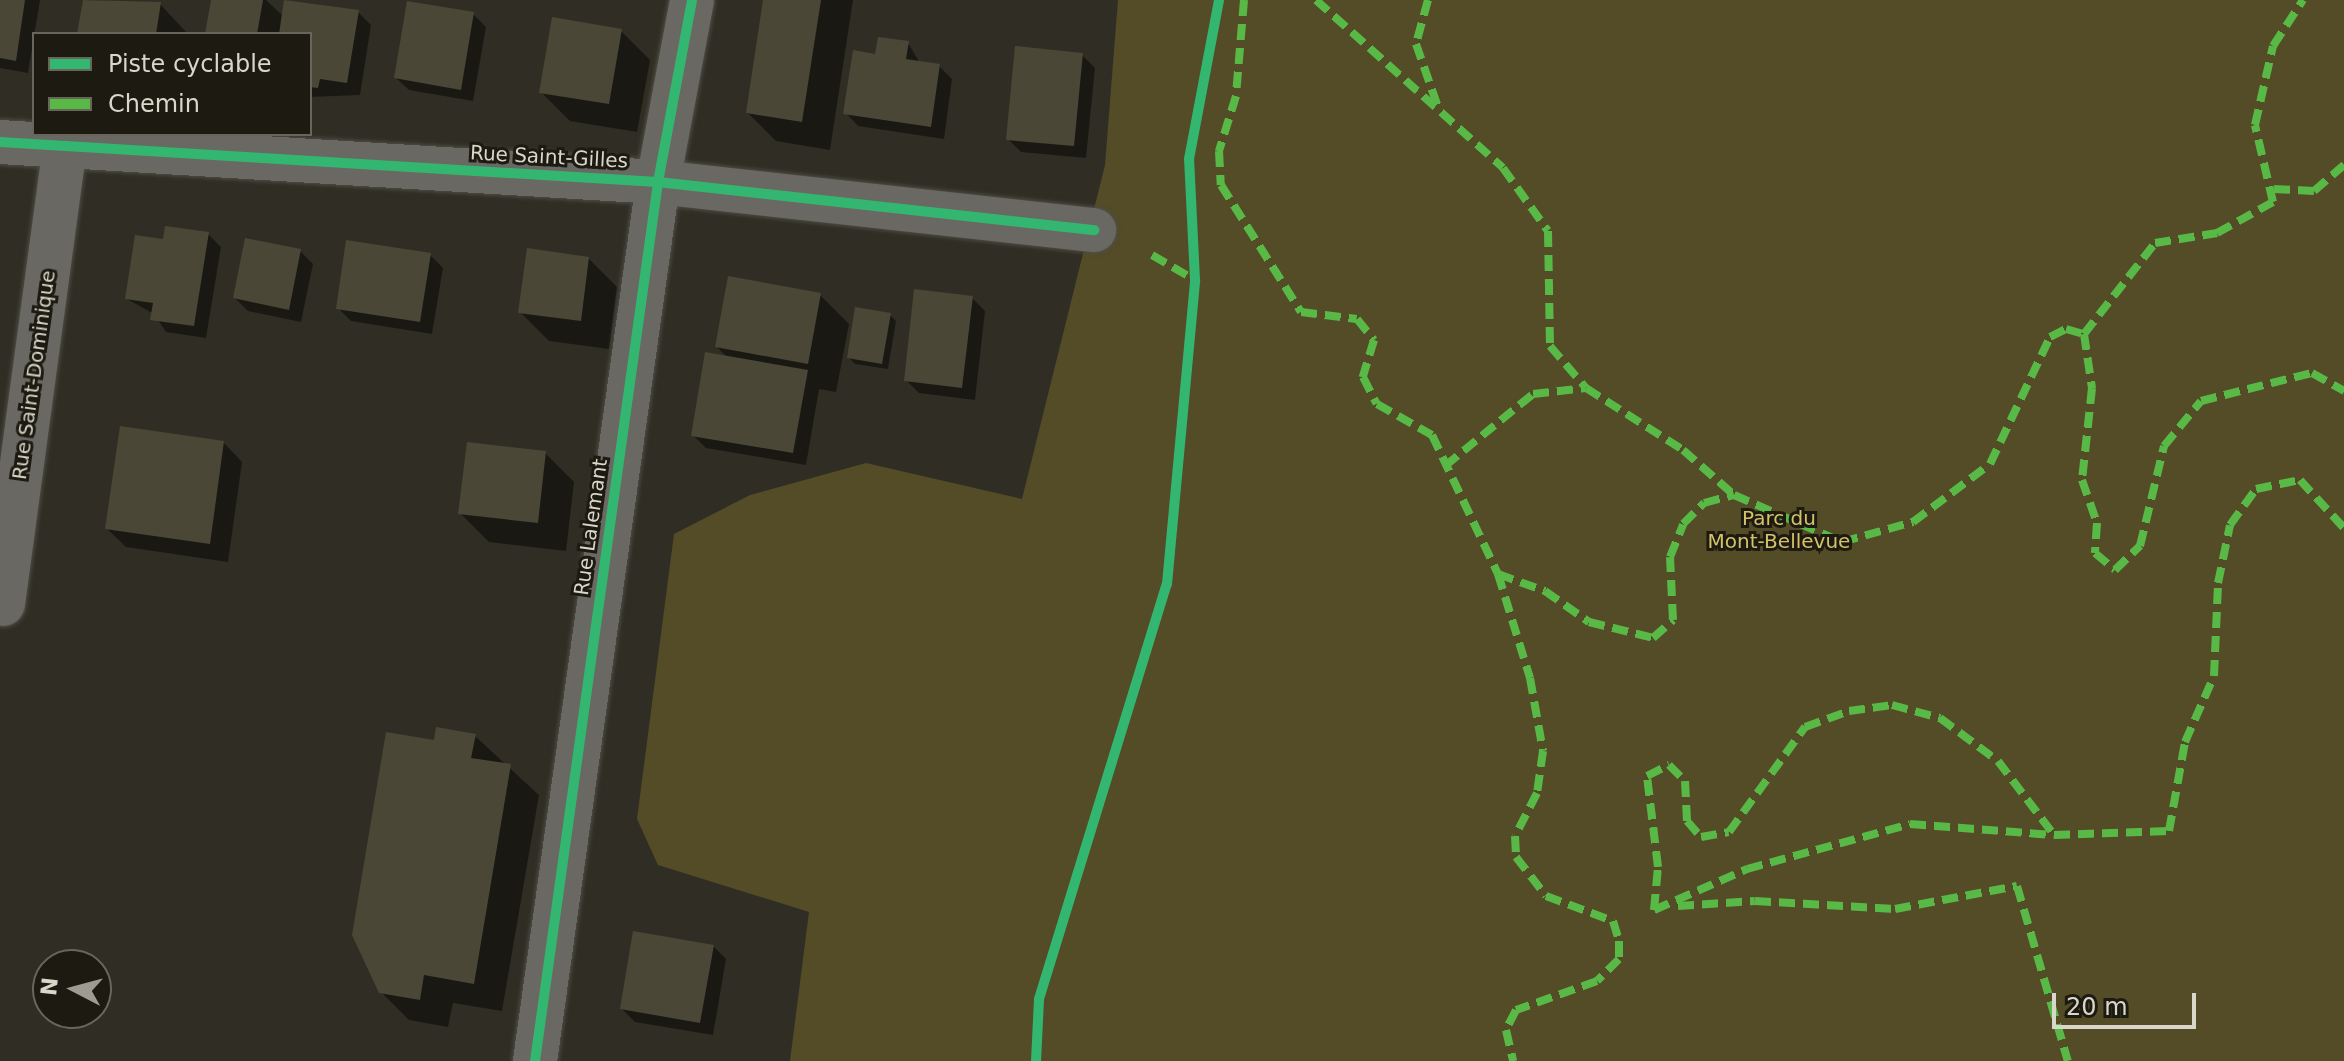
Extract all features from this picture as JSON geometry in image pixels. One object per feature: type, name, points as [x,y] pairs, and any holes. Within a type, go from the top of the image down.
[{"type":"street","name":"Rue Lalemant","points":[[535,1061],[658,182],[692,0]]},
{"type":"street","name":"Rue Saint-Gilles","points":[[0,142],[658,182],[1094,230]]},
{"type":"street","name":"Rue Saint-Dominique","points":[[3,604],[65,147]]},
{"type":"green space","name":"Parc du Mont-Bellevue","points":[[1118,0],[2344,0],[2344,1061],[790,1061],[809,912],[658,865],[637,819],[674,534],[750,495],[866,463],[1022,499],[1105,165]]},
{"type":"building","points":[[0,0],[25,0],[16,61],[0,58]]},
{"type":"building","points":[[83,0],[161,2],[156,32],[77,32]]},
{"type":"building","points":[[211,0],[263,0],[257,32],[205,32]]},
{"type":"building","points":[[284,0],[359,10],[347,83],[320,79],[318,88],[312,87],[312,32],[279,32]]},
{"type":"building","points":[[763,0],[821,0],[802,122],[746,113]]},
{"type":"building","points":[[407,1],[474,12],[461,90],[394,78]]},
{"type":"building","points":[[552,17],[622,29],[609,104],[539,93]]},
{"type":"building","points":[[878,37],[909,41],[906,59],[940,64],[931,127],[843,114],[853,50],[875,54]]},
{"type":"building","points":[[1015,46],[1083,53],[1074,146],[1006,140]]},
{"type":"building","points":[[165,226],[209,232],[194,326],[150,320],[153,303],[125,299],[135,235],[163,239]]},
{"type":"building","points":[[245,238],[301,249],[289,310],[233,298]]},
{"type":"building","points":[[346,240],[431,253],[420,322],[336,309]]},
{"type":"building","points":[[527,248],[589,257],[581,321],[518,313]]},
{"type":"building","points":[[728,276],[821,293],[808,364],[715,347]]},
{"type":"building","points":[[914,289],[973,296],[962,388],[904,381]]},
{"type":"building","points":[[855,307],[891,313],[882,364],[847,358]]},
{"type":"building","points":[[705,352],[808,370],[793,453],[691,436]]},
{"type":"building","points":[[120,426],[224,441],[210,544],[105,529]]},
{"type":"building","points":[[467,442],[546,451],[538,523],[458,514]]},
{"type":"building","points":[[436,727],[476,734],[471,758],[511,764],[474,984],[424,975],[420,1000],[379,993],[352,935],[386,732],[434,740]]},
{"type":"building","points":[[633,931],[714,945],[700,1023],[620,1009]]},
{"type":"marked path","points":[[1244,0],[1236,96],[1219,151],[1221,185],[1301,312],[1357,319],[1374,340],[1363,377],[1377,404],[1432,435],[1498,574],[1530,678],[1543,751],[1537,793],[1515,836],[1516,857],[1546,896],[1613,921],[1619,941],[1619,959],[1597,981],[1516,1010],[1506,1030],[1513,1061]]},
{"type":"marked path","points":[[1316,0],[1503,168],[1548,231],[1550,346],[1586,388]]},
{"type":"marked path","points":[[1428,0],[1416,44],[1439,110]]},
{"type":"marked path","points":[[2084,334],[2155,243],[2217,233],[2273,202],[2255,125],[2273,46],[2303,0]]},
{"type":"marked path","points":[[2274,189],[2314,191],[2344,165]]},
{"type":"marked path","points":[[1152,255],[1195,280]]},
{"type":"marked path","points":[[1445,466],[1533,394],[1586,388],[1683,450],[1734,495],[1842,542],[1913,522],[1990,464],[2050,337],[2066,329],[2084,334],[2092,388],[2082,480],[2097,523],[2095,553],[2115,570],[2140,546],[2164,446],[2201,401],[2312,373],[2344,391]]},
{"type":"marked path","points":[[1654,910],[1747,869],[1910,824],[2054,835],[2169,831],[2185,742],[2214,676],[2218,583],[2230,525],[2256,489],[2300,480],[2344,528]]},
{"type":"marked path","points":[[1498,574],[1545,591],[1589,622],[1653,638],[1673,620],[1670,557],[1683,524],[1704,503],[1734,495]]},
{"type":"marked path","points":[[1654,910],[1658,867],[1647,776],[1669,765],[1685,781],[1687,821],[1701,837],[1729,832],[1805,727],[1849,711],[1892,705],[1940,718],[1998,761],[2054,835]]},
{"type":"marked path","points":[[1678,906],[1755,901],[1895,909],[2017,886],[2068,1061]]},
{"type":"cycle path","points":[[535,1061],[658,182],[692,0]]},
{"type":"cycle path","points":[[1036,1061],[1039,999],[1167,584],[1195,280],[1189,159],[1219,0]]},
{"type":"cycle path","points":[[0,142],[658,182],[1094,230]]}]
